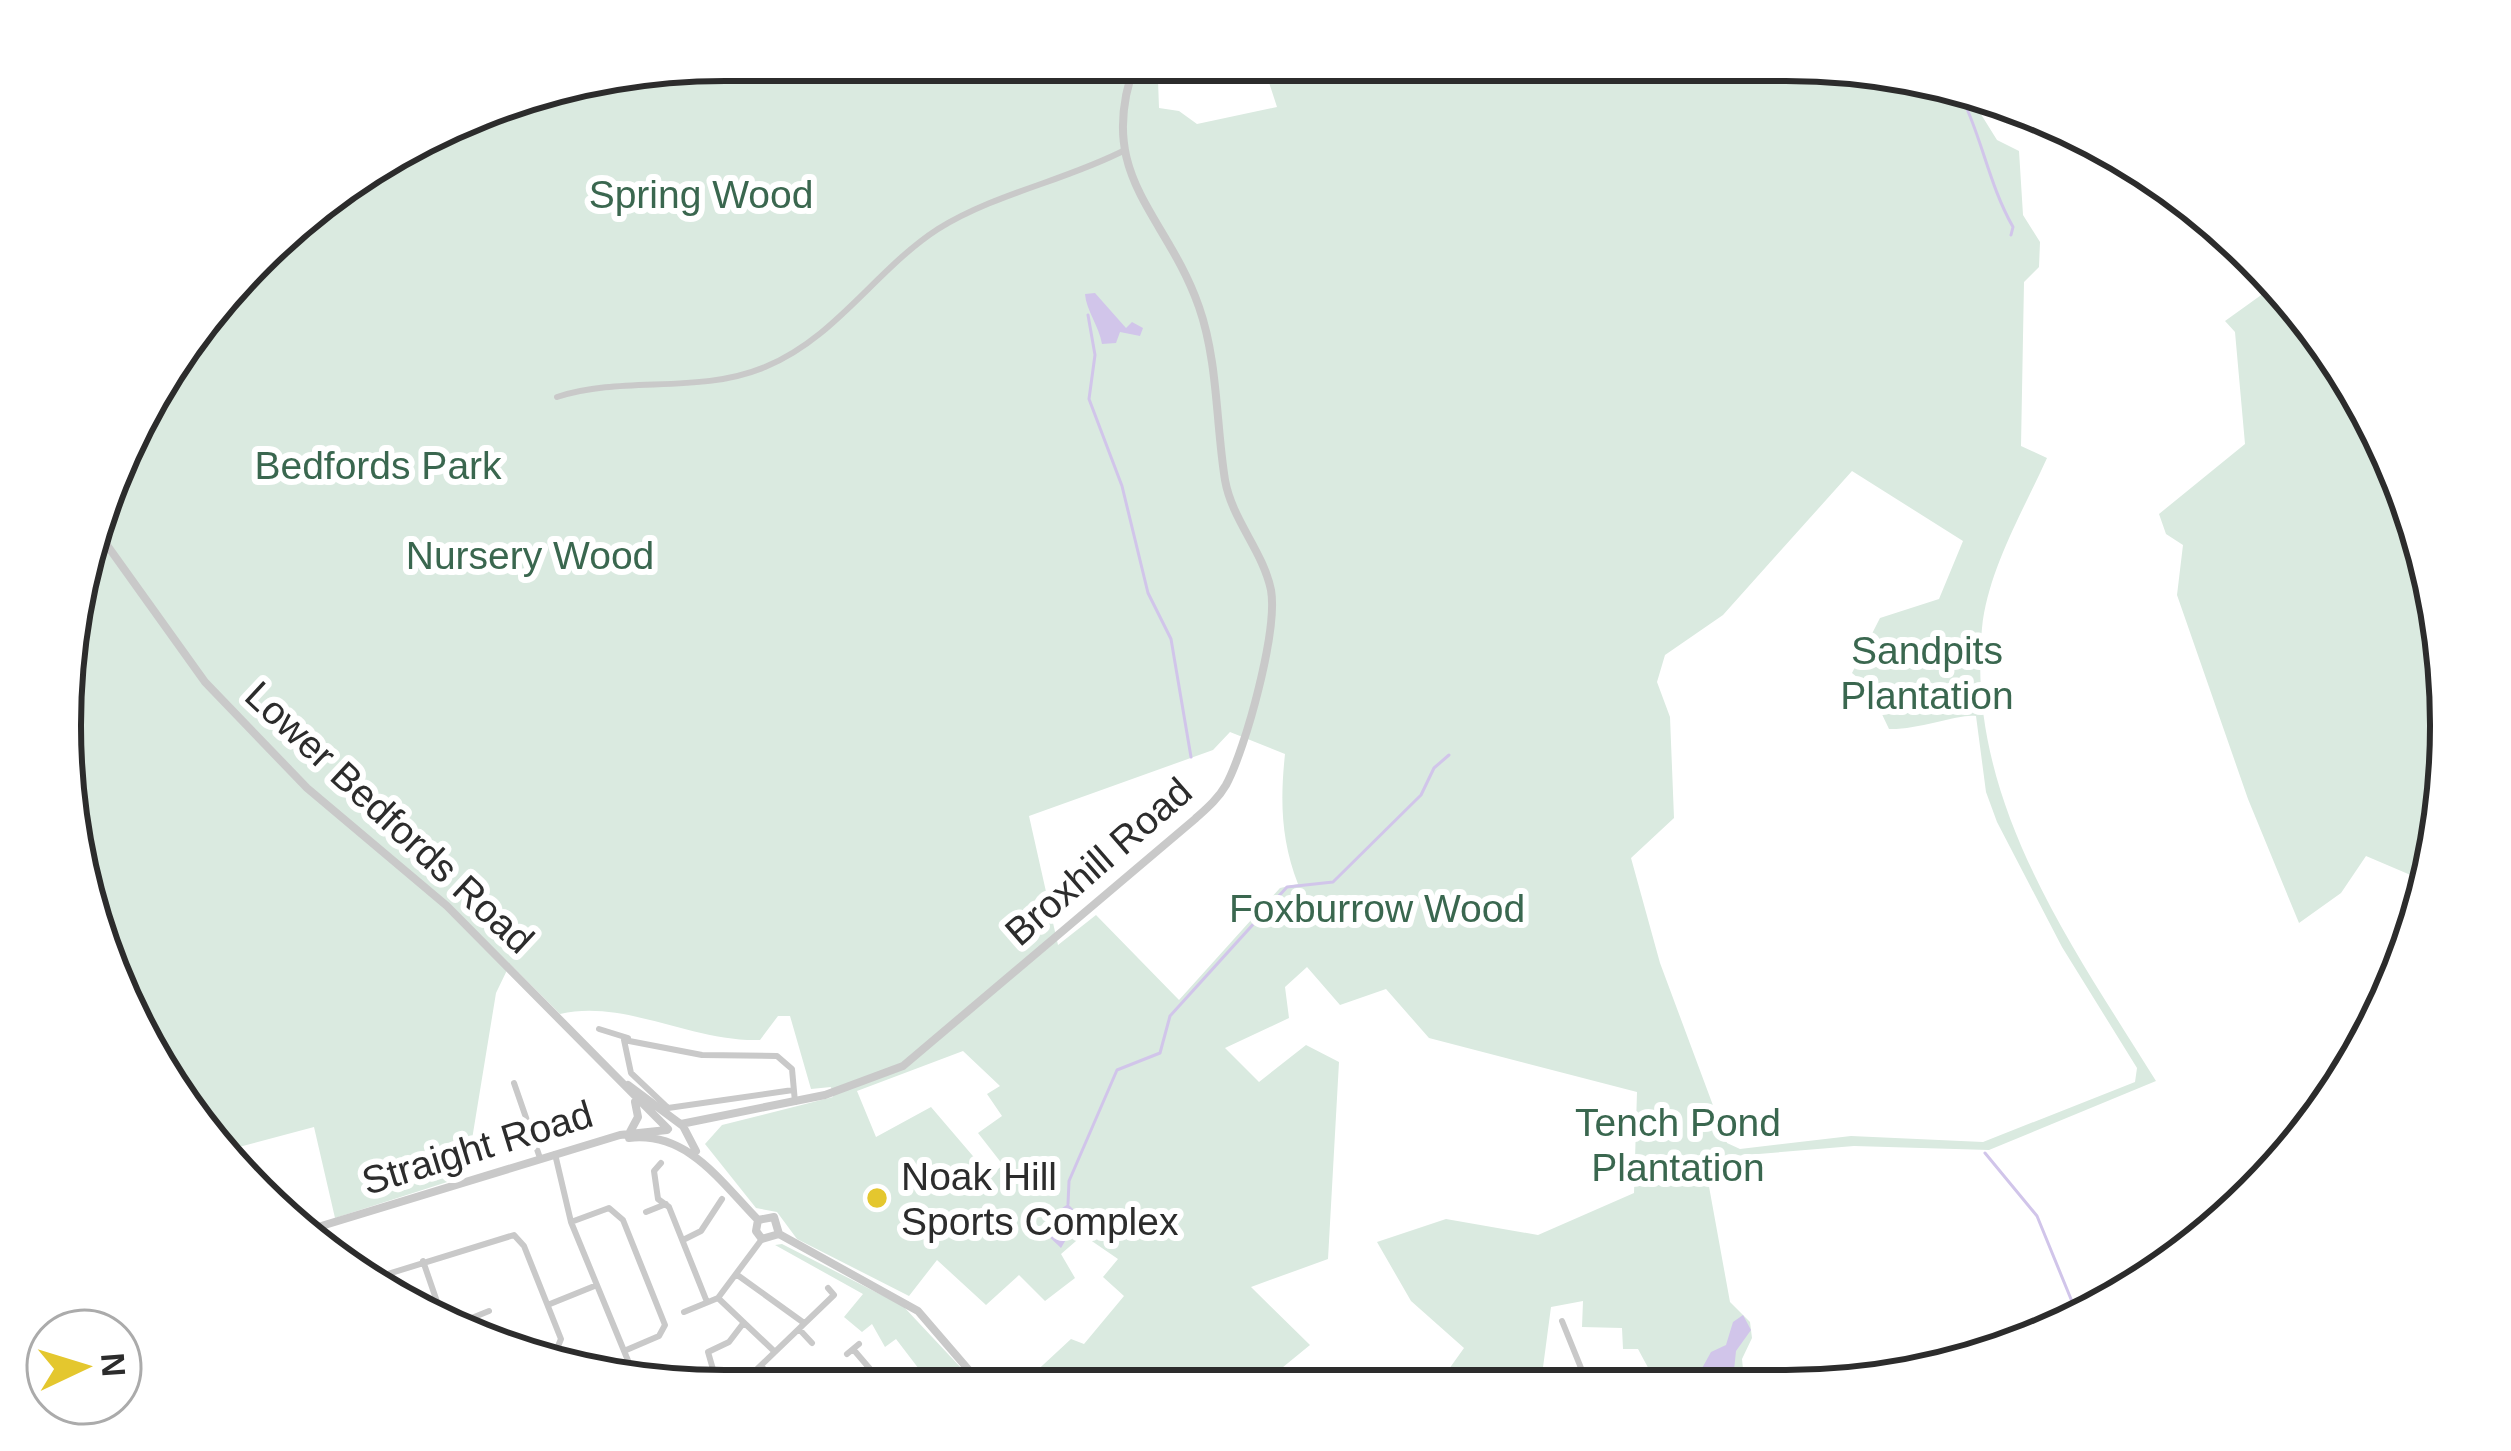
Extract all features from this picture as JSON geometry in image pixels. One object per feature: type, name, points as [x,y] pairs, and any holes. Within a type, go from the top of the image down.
[{"type":"street","name":"Broxhill Road","points":[[673,1131],[879,1078],[927,1050],[1215,801],[1232,772],[1271,636],[1270,589],[1226,488],[1199,306],[1159,236],[1125,149],[1121,103],[1129,81]]},
{"type":"street","points":[[556,398],[615,386],[702,384],[770,365],[837,320],[937,230],[984,205],[1125,149]]},
{"type":"street","name":"Lower Bedfords Road","points":[[107,545],[220,698],[307,788],[446,906],[673,1131]]},
{"type":"street","points":[[599,1029],[702,1055],[777,1057],[792,1069],[795,1102]]},
{"type":"street","points":[[628,1038],[624,1048],[631,1073],[668,1108],[793,1090]]},
{"type":"street","name":"Lower Bedfords Road","points":[[617,1078],[673,1131]]},
{"type":"street","points":[[514,1083],[539,1158]]},
{"type":"street","points":[[628,1133],[638,1117],[634,1099]]},
{"type":"street","name":"Broxhill Road","points":[[686,1135],[716,1120]]},
{"type":"street","points":[[673,1131],[758,1220]]},
{"type":"street","points":[[609,1140],[673,1131],[686,1135],[719,1180]]},
{"type":"street","name":"Straight Road","points":[[321,1227],[628,1133],[673,1131]]},
{"type":"street","points":[[555,1154],[571,1222],[628,1362]]},
{"type":"street","points":[[661,1163],[650,1169],[658,1199],[666,1204],[707,1302]]},
{"type":"street","points":[[682,1240],[698,1234],[722,1199]]},
{"type":"street","points":[[646,1212],[666,1204]]},
{"type":"street","points":[[571,1222],[604,1209],[618,1211],[665,1321],[658,1336],[624,1351]]},
{"type":"street","points":[[758,1220],[773,1216],[779,1234],[918,1310],[969,1370]]},
{"type":"street","points":[[758,1220],[756,1232],[762,1239]]},
{"type":"street","points":[[684,1312],[718,1298],[762,1239],[779,1234]]},
{"type":"street","points":[[387,1274],[514,1235],[524,1245],[548,1305],[560,1344],[555,1347]]},
{"type":"street","points":[[423,1262],[440,1304]]},
{"type":"street","points":[[736,1274],[802,1326],[812,1343]]},
{"type":"street","points":[[548,1305],[597,1285]]},
{"type":"street","points":[[754,1370],[831,1292],[841,1302]]},
{"type":"street","points":[[718,1298],[775,1352]]},
{"type":"street","points":[[470,1317],[489,1311]]},
{"type":"street","points":[[1562,1321],[1581,1368],[1630,1370]]},
{"type":"street","points":[[713,1370],[708,1352],[729,1342],[742,1325]]},
{"type":"street","points":[[853,1349],[870,1370]]},
{"type":"street","points":[[761,1366],[765,1370]]},
{"type":"green space","points":[[726,81],[1158,81],[1159,108],[1179,111],[1197,124],[1277,107],[1269,81],[1828,82],[1911,93],[1979,111],[1997,140],[2019,151],[2023,215],[2040,242],[2039,267],[2024,282],[2021,446],[2047,458],[1991,584],[1982,628],[1981,691],[1990,752],[2031,867],[2059,923],[2156,1081],[1989,1150],[1854,1146],[1722,1157],[1708,1181],[1730,1302],[1750,1322],[1752,1338],[1742,1359],[1743,1370],[1649,1370],[1638,1349],[1623,1349],[1622,1328],[1582,1327],[1583,1301],[1551,1307],[1543,1370],[1448,1370],[1464,1348],[1411,1301],[1377,1242],[1446,1219],[1538,1235],[1634,1193],[1637,1092],[1429,1038],[1386,989],[1340,1005],[1307,967],[1285,987],[1289,1018],[1225,1048],[1259,1082],[1306,1045],[1339,1062],[1328,1259],[1251,1287],[1310,1345],[1279,1370],[1038,1370],[1071,1339],[1084,1344],[1124,1296],[1103,1277],[1118,1259],[1083,1235],[1061,1254],[1075,1278],[1045,1301],[1019,1275],[986,1305],[937,1260],[909,1296],[797,1239],[777,1212],[756,1208],[705,1144],[722,1125],[833,1097],[831,1087],[811,1089],[790,1016],[778,1016],[760,1040],[709,1035],[609,1012],[560,1014],[510,964],[496,993],[466,1176],[335,1218],[314,1127],[239,1147],[190,1084],[147,1011],[115,933],[93,851],[82,768],[82,683],[93,600],[115,518],[167,403],[214,333],[270,270],[333,214],[403,167],[479,130],[559,103],[641,87]],"holes":[[[1852,471],[1963,541],[1939,599],[1880,618],[1852,673],[1869,687],[1889,729],[1976,716],[1986,792],[1997,822],[2062,947],[2137,1068],[2135,1082],[1983,1142],[1851,1136],[1740,1149],[1727,1143],[1660,963],[1631,858],[1674,818],[1670,717],[1657,682],[1665,655],[1723,615]],[[1230,732],[1285,754],[1283,820],[1298,884],[1280,888],[1179,1000],[1096,915],[1058,945],[1029,816],[1213,750]],[[963,1051],[1000,1086],[987,1094],[1002,1116],[978,1133],[1003,1165],[990,1176],[931,1107],[876,1137],[857,1091]]]},
{"type":"green space","points":[[2263,294],[2297,333],[2344,403],[2396,518],[2424,641],[2429,768],[2412,876],[2366,856],[2341,893],[2299,923],[2248,799],[2177,595],[2183,545],[2166,534],[2159,514],[2245,444],[2235,332],[2225,321]]},
{"type":"green space","points":[[782,1244],[903,1306],[963,1370],[920,1370],[896,1339],[885,1347],[872,1324],[862,1332],[844,1317],[863,1294],[775,1245]]},
{"type":"shaded area","points":[[1095,293],[1126,328],[1132,322],[1143,328],[1140,336],[1120,332],[1116,343],[1102,344],[1085,294]]},
{"type":"shaded area","points":[[1068,1204],[1080,1216],[1061,1248],[1043,1231],[1052,1215]]},
{"type":"shaded area","points":[[1743,1315],[1751,1330],[1736,1351],[1734,1370],[1701,1370],[1711,1352],[1726,1345],[1733,1322]]},
{"type":"waterway","points":[[1967,109],[2013,227],[2011,235]]},
{"type":"waterway","points":[[1088,315],[1095,355],[1089,399],[1122,486],[1148,593],[1171,639],[1191,757]]},
{"type":"waterway","points":[[1068,1204],[1069,1181],[1117,1070],[1160,1053],[1170,1016],[1287,887],[1333,882],[1421,795],[1434,768],[1449,755]]},
{"type":"waterway","points":[[1985,1153],[2037,1216],[2073,1303]]},
{"type":"place","name":"Noak Hill Sports Complex","points":[[877,1198]]},
{"type":"park label","name":"Spring Wood","points":[[701,194]]},
{"type":"park label","name":"Bedfords Park","points":[[378,465]]},
{"type":"park label","name":"Nursery Wood","points":[[530,555]]},
{"type":"park label","name":"Sandpits Plantation","points":[[1927,672]]},
{"type":"park label","name":"Foxburrow Wood","points":[[1377,908]]},
{"type":"park label","name":"Tench Pond Plantation","points":[[1678,1144]]}]
